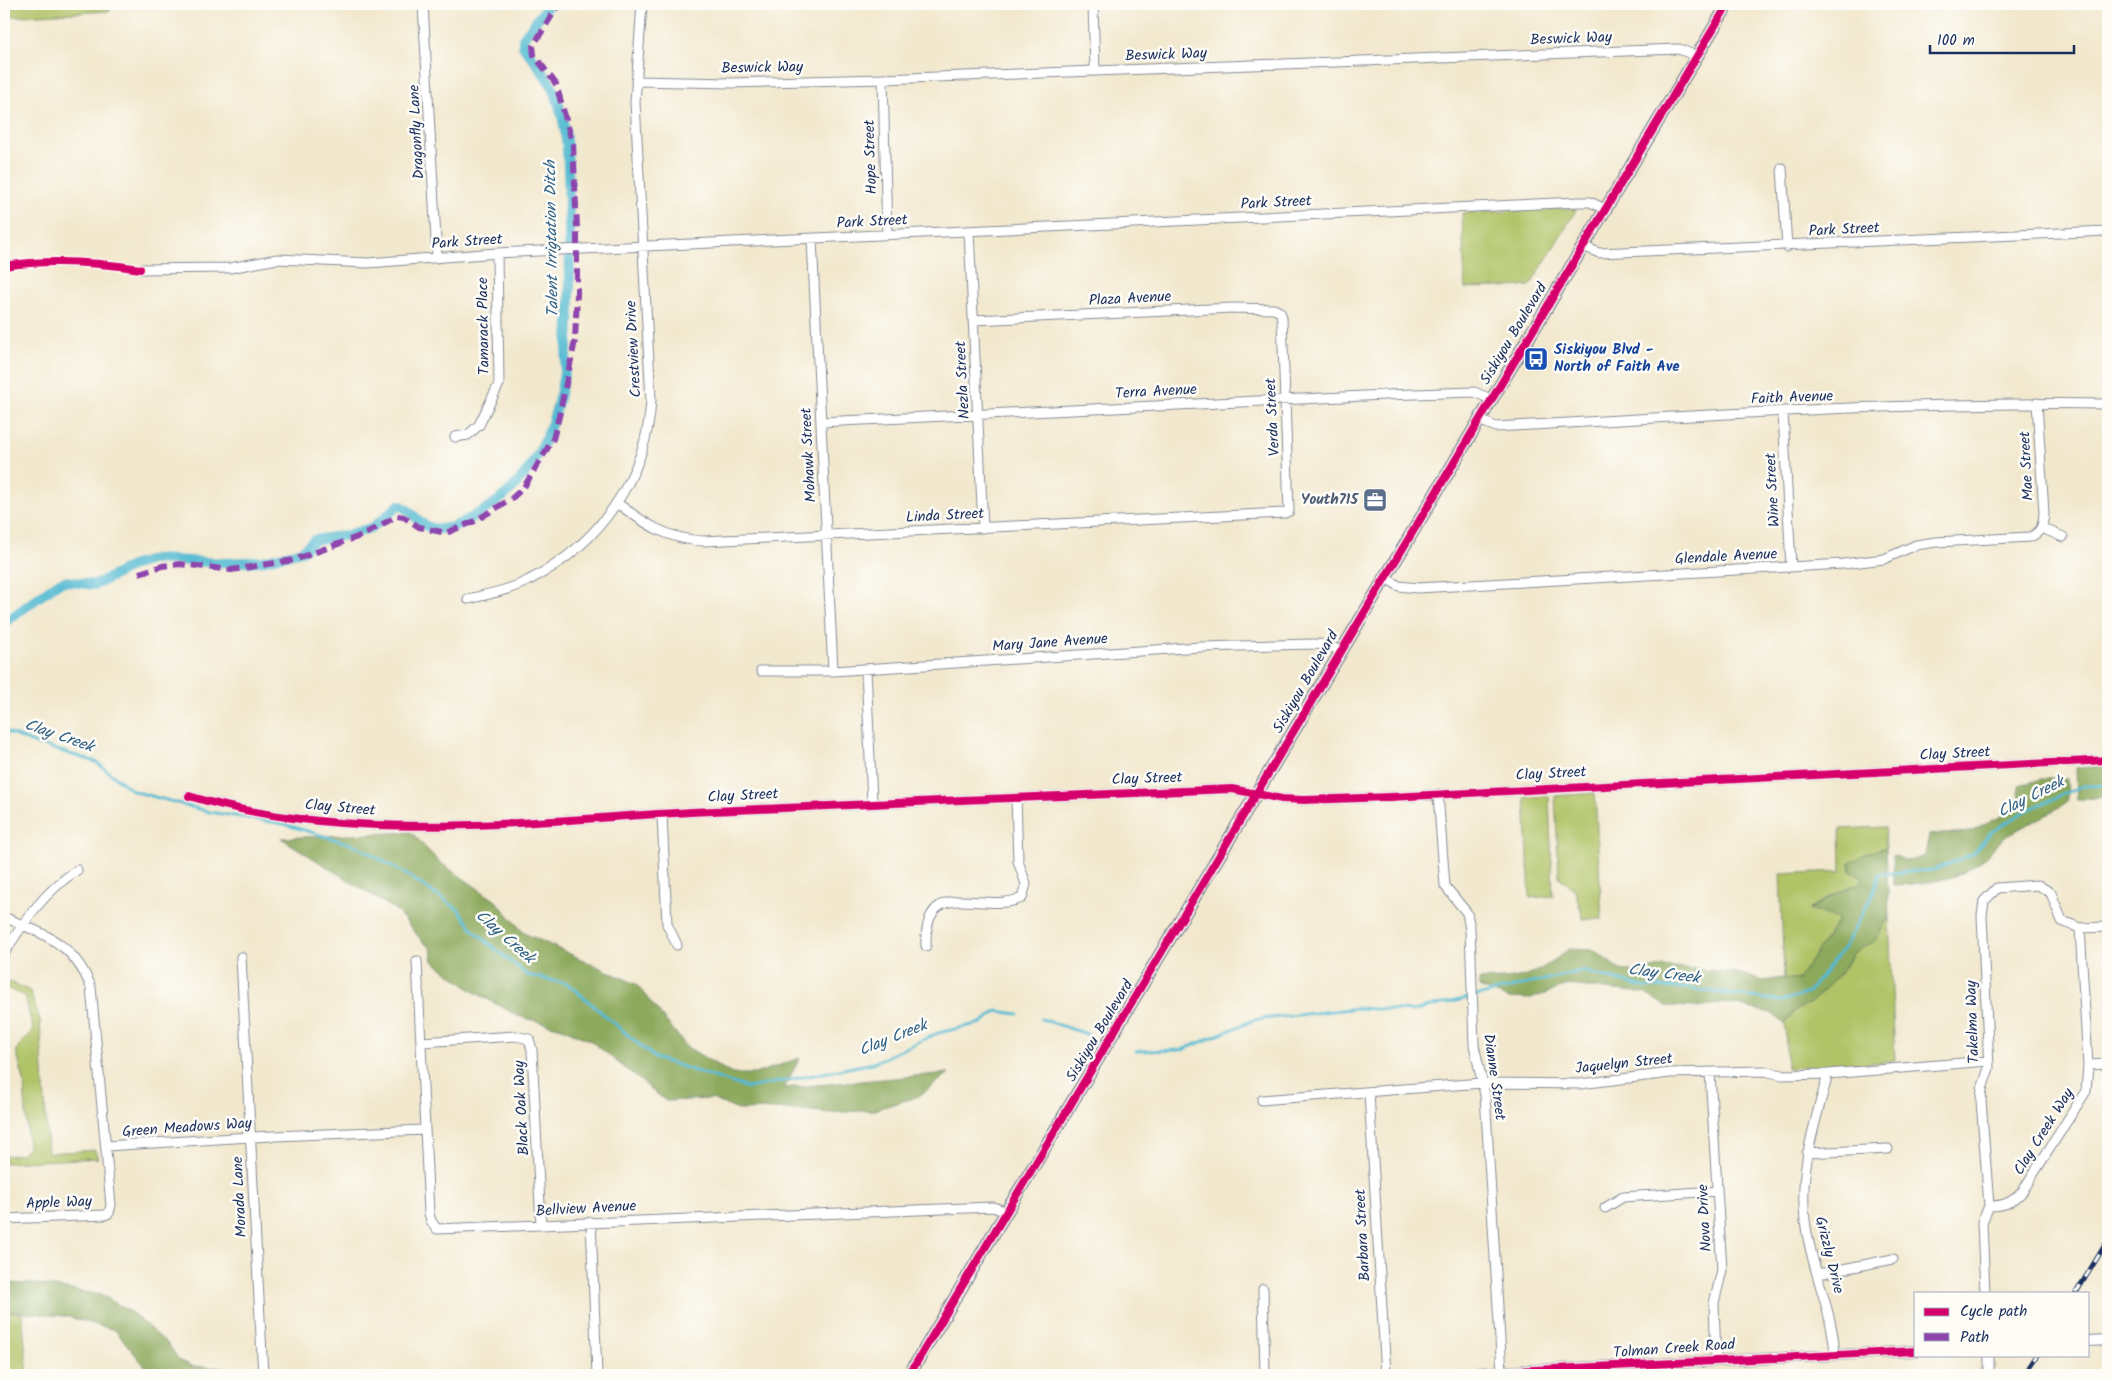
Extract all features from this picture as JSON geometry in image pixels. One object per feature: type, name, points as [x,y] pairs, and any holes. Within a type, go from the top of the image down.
[{"type":"main road","name":"Siskiyou Boulevard","points":[[911,1373],[1384,577],[1728,4]]},
{"type":"street","name":"Dragonfly Lane","points":[[423,4],[437,258]]},
{"type":"street","name":"Crestview Drive","points":[[468,600],[517,586],[557,564],[591,536],[617,503],[640,459],[650,416],[636,81],[642,4]]},
{"type":"street","points":[[1092,4],[1095,71]]},
{"type":"street","name":"Beswick Way","points":[[636,81],[731,83],[883,79],[1679,49],[1696,56]]},
{"type":"street","name":"Hope Street","points":[[883,79],[887,235]]},
{"type":"street","points":[[1782,168],[1787,247]]},
{"type":"street","name":"Park Street","points":[[140,269],[230,268],[277,259],[368,263],[497,253],[1579,202],[1590,202],[1605,209]]},
{"type":"street","name":"Nezla Street","points":[[969,231],[984,528]]},
{"type":"street","name":"Park Street","points":[[1583,246],[1599,253],[1787,247],[2108,231]]},
{"type":"street","name":"Mohawk Street","points":[[812,239],[833,671]]},
{"type":"street","name":"Tamarack Place","points":[[455,437],[468,435],[479,425],[499,384],[497,253]]},
{"type":"street","name":"Plaza Avenue","points":[[974,320],[1254,308],[1274,309],[1280,312],[1282,318]]},
{"type":"street","name":"Verda Street","points":[[1282,318],[1290,507],[1285,513]]},
{"type":"street","name":"Terra Avenue","points":[[821,422],[1285,399],[1474,392],[1491,399]]},
{"type":"street","name":"Faith Avenue","points":[[1479,420],[1496,427],[1783,412],[2037,403],[2108,404]]},
{"type":"street","name":"Mae Street","points":[[2037,403],[2044,513],[2042,528]]},
{"type":"street","name":"Wine Street","points":[[1783,412],[1791,568]]},
{"type":"street","name":"Linda Street","points":[[617,503],[656,530],[687,541],[1285,513]]},
{"type":"street","points":[[2042,528],[2063,537]]},
{"type":"street","name":"Glendale Avenue","points":[[1384,577],[1399,586],[1418,588],[1791,568],[1884,559],[1916,545],[1936,542],[2030,536],[2037,534],[2042,528]]},
{"type":"street","name":"Mary Jane Avenue","points":[[761,671],[833,671],[1201,646],[1315,644],[1329,645],[1340,651]]},
{"type":"street","points":[[866,669],[872,803]]},
{"type":"street","name":"Clay Street","points":[[189,796],[223,806],[329,823],[426,826],[872,803],[1232,789],[1304,800],[2108,760]]},
{"type":"street","name":"Dianne Street","points":[[1438,794],[1445,886],[1467,913],[1470,929],[1474,1052],[1485,1095],[1502,1372]]},
{"type":"street","points":[[926,946],[926,932],[930,918],[942,903],[959,900],[1009,902],[1022,898],[1026,884],[1018,860],[1016,798]]},
{"type":"street","points":[[662,814],[667,924],[677,945]]},
{"type":"street","points":[[4,954],[22,925],[48,892],[77,870]]},
{"type":"street","name":"Takelma Way","points":[[1985,1292],[1982,1222],[1989,1206],[1981,1100],[1982,1089],[1988,1075],[1982,916],[1984,901],[1997,888],[2043,886],[2051,893],[2062,921],[2080,928]]},
{"type":"street","name":"Green Meadows Way","points":[[4,917],[39,931],[63,945],[75,957],[91,987],[94,1000],[100,1112],[106,1146],[250,1137],[425,1130]]},
{"type":"street","points":[[2080,928],[2108,927]]},
{"type":"street","name":"Clay Creek Way","points":[[1989,1206],[2007,1204],[2015,1200],[2022,1192],[2086,1091],[2088,1065],[2080,928]]},
{"type":"street","name":"Morada Lane","points":[[241,957],[263,1375]]},
{"type":"street","name":"Bellview Avenue","points":[[417,961],[429,1213],[434,1226],[442,1230],[591,1222],[992,1207],[1006,1212]]},
{"type":"street","name":"Black Oak Way","points":[[421,1042],[516,1036],[529,1039],[532,1050],[542,1225]]},
{"type":"street","name":"Jaquelyn Street","points":[[1262,1100],[1482,1083],[1580,1084],[1670,1073],[1765,1071],[1782,1075],[1828,1074],[1988,1061]]},
{"type":"street","points":[[2088,1065],[2108,1064]]},
{"type":"street","name":"Nova Drive","points":[[1710,1072],[1722,1270],[1714,1303],[1716,1360]]},
{"type":"street","name":"Grizzly Drive","points":[[1828,1074],[1807,1153],[1803,1192],[1805,1220],[1829,1313],[1835,1354]]},
{"type":"street","name":"Barbara Street","points":[[1369,1093],[1386,1375]]},
{"type":"street","name":"Apple Way","points":[[4,1219],[108,1213],[111,1205],[106,1146]]},
{"type":"street","points":[[1807,1153],[1888,1149]]},
{"type":"street","points":[[1605,1208],[1623,1197],[1718,1192]]},
{"type":"street","points":[[591,1222],[597,1375]]},
{"type":"street","points":[[1818,1274],[1893,1260]]},
{"type":"street","points":[[1263,1289],[1265,1375]]},
{"type":"street","points":[[2090,1341],[2108,1340]]},
{"type":"street","name":"Tolman Creek Road","points":[[1434,1375],[1502,1372],[1575,1372],[1716,1360],[1914,1351]]},
{"type":"street","points":[[1989,1375],[1990,1356]]},
{"type":"green space","points":[[4,4],[109,4],[110,11],[4,17]]},
{"type":"green space","points":[[1570,208],[1576,210],[1530,286],[1465,288],[1462,213]]},
{"type":"green space","points":[[2108,766],[2108,796],[2077,800],[2076,768]]},
{"type":"green space","points":[[2040,779],[2067,779],[2068,801],[2052,812],[2004,838],[1979,863],[1960,874],[1916,884],[1894,885],[1893,855],[1907,861],[1925,855],[1929,835],[1970,832],[2020,807],[2019,786]]},
{"type":"green space","points":[[1595,793],[1602,919],[1583,919],[1575,890],[1559,877],[1555,796]]},
{"type":"green space","points":[[1549,796],[1553,896],[1530,898],[1525,797]]},
{"type":"green space","points":[[1885,827],[1886,847],[1865,854],[1864,877],[1860,884],[1842,890],[1810,908],[1839,919],[1798,980],[1784,978],[1780,874],[1841,871],[1840,829]]},
{"type":"green space","points":[[411,832],[438,861],[496,901],[524,933],[636,984],[687,1047],[732,1074],[755,1074],[800,1058],[784,1088],[949,1073],[919,1096],[874,1110],[831,1113],[784,1109],[738,1110],[712,1099],[666,1101],[591,1041],[562,1028],[518,1016],[471,990],[433,961],[431,948],[423,942],[397,911],[281,838]]},
{"type":"green space","points":[[1886,847],[1889,917],[1875,941],[1854,952],[1838,976],[1810,1003],[1794,1011],[1785,1024],[1771,1013],[1727,1003],[1696,1007],[1666,1006],[1644,993],[1568,985],[1531,999],[1507,998],[1479,987],[1479,980],[1507,979],[1537,971],[1569,949],[1594,950],[1620,970],[1639,972],[1663,966],[1738,973],[1763,981],[1784,978],[1798,980],[1839,919],[1809,909],[1849,887],[1860,884],[1864,877],[1851,872],[1850,863],[1865,854]]},
{"type":"green space","points":[[1889,917],[1895,1060],[1889,1062],[1787,1068],[1785,1024],[1794,1011],[1810,1003],[1838,976],[1854,952],[1875,941]]},
{"type":"green space","points":[[4,979],[30,991],[40,1020],[48,1153],[95,1150],[98,1158],[4,1163],[4,1156],[22,1154],[28,1147],[24,1081],[16,1050],[33,1030],[25,996],[4,987]]},
{"type":"green space","points":[[4,1283],[36,1284],[102,1295],[132,1313],[168,1344],[179,1360],[192,1366],[255,1370],[255,1375],[162,1375],[148,1370],[115,1330],[65,1316],[4,1311]]},
{"type":"green space","points":[[4,1311],[22,1313],[28,1375],[4,1375]]},
{"type":"waterway","name":"Talent Irrigtation Ditch","points":[[4,623],[58,583],[65,581],[95,585],[134,565],[155,559],[223,563],[262,561],[302,551],[314,540],[348,535],[373,527],[399,505],[430,528],[453,527],[486,509],[516,484],[538,454],[553,419],[563,381],[568,341],[570,262],[568,175],[564,125],[552,87],[523,46],[523,38],[549,4]]},
{"type":"waterway","name":"Clay Creek","points":[[4,731],[34,743],[96,762],[133,791],[210,812],[284,824],[357,846],[404,873],[459,910],[474,931],[527,975],[568,984],[655,1058],[748,1088],[873,1063],[938,1033],[981,1023],[997,1011],[1018,1014]]},
{"type":"waterway","name":"Clay Creek","points":[[1135,1051],[1182,1050],[1254,1020],[1358,1008],[1413,1011],[1582,971],[1644,987],[1684,988],[1782,1001],[1808,993],[1845,946],[1872,896],[1879,874],[1933,870],[1973,854],[1991,832],[2026,811],[2082,786],[2108,785]]},
{"type":"waterway","name":"Clay Creek","points":[[1041,1019],[1087,1034]]},
{"type":"railway","points":[[2077,1292],[2108,1240]]},
{"type":"railway","points":[[2024,1375],[2036,1356]]},
{"type":"marked path","points":[[139,573],[162,566],[180,564],[231,570],[294,560],[363,535],[397,516],[404,517],[419,527],[446,533],[475,521],[511,499],[524,487],[553,439],[575,341],[577,227],[573,145],[556,84],[534,55],[533,46],[559,4]]},
{"type":"cycle path","points":[[909,1375],[1728,4]]},
{"type":"cycle path","points":[[4,266],[72,262],[140,269]]},
{"type":"cycle path","points":[[189,796],[250,811],[312,820],[375,825],[439,826],[691,812],[1232,789],[1282,799],[1390,797],[2108,760]]},
{"type":"cycle path","points":[[1434,1375],[1914,1351]]},
{"type":"place","name":"Siskiyou Blvd - North of Faith Ave","points":[[1536,359]]},
{"type":"place","name":"Youth715","points":[[1375,500]]}]
